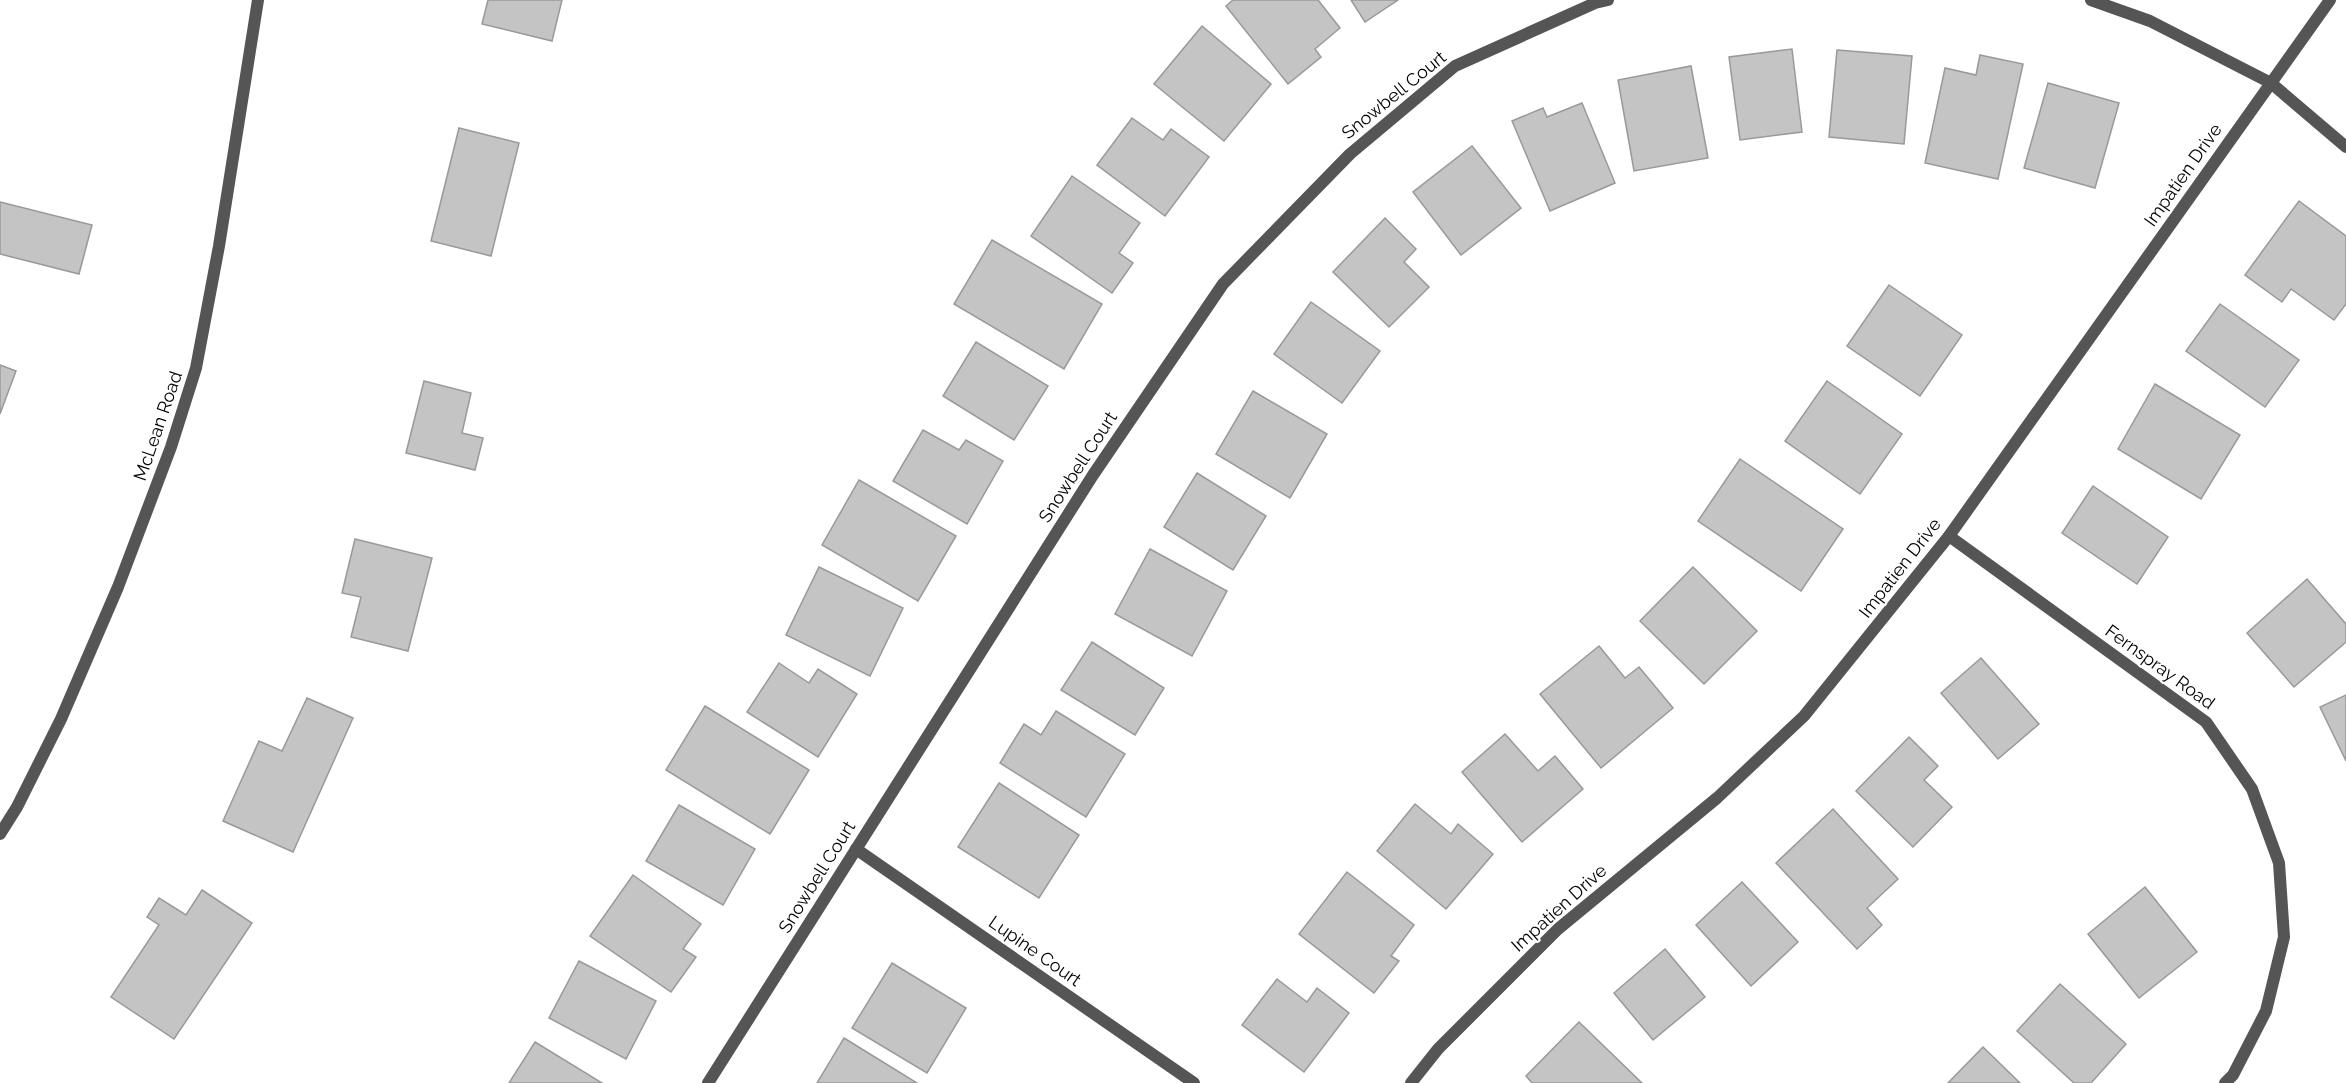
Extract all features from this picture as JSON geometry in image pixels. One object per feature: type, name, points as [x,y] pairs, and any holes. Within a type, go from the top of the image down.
[{"type":"street","name":"McLean Road","points":[[0,834],[17,807],[61,719],[118,587],[171,447],[196,368],[216,262],[258,0]]},
{"type":"street","name":"Snowbell Court","points":[[708,1083],[1093,475],[1223,284],[1350,154],[1455,66],[1595,3],[1608,0]]},
{"type":"street","points":[[2091,0],[2150,21],[2271,83],[2346,147]]},
{"type":"street","name":"Impatien Drive","points":[[1411,1083],[1438,1049],[1558,929],[1717,798],[1804,716],[1949,536],[2330,0]]},
{"type":"street","name":"Fernspray Road","points":[[1949,536],[2206,722],[2252,789],[2279,863],[2284,938],[2266,1011],[2233,1075],[2225,1083]]},
{"type":"street","name":"Lupine Court","points":[[856,849],[1194,1083]]},
{"type":"building","points":[[488,0],[562,0],[552,41],[482,24]]},
{"type":"building","points":[[1233,0],[1318,0],[1340,28],[1315,49],[1321,57],[1288,84],[1226,6]]},
{"type":"building","points":[[1351,0],[1398,0],[1365,22]]},
{"type":"building","points":[[1202,26],[1271,84],[1224,141],[1154,84]]},
{"type":"building","points":[[1792,49],[1802,132],[1740,140],[1729,57]]},
{"type":"building","points":[[1837,50],[1912,56],[1904,144],[1829,137]]},
{"type":"building","points":[[1980,55],[2023,64],[1998,179],[1925,163],[1945,68],[1976,75]]},
{"type":"building","points":[[1691,66],[1708,158],[1634,171],[1618,80]]},
{"type":"building","points":[[2048,83],[2119,103],[2095,188],[2024,168]]},
{"type":"building","points":[[1582,103],[1615,183],[1550,211],[1512,121],[1543,108],[1547,117]]},
{"type":"building","points":[[1132,118],[1163,140],[1171,129],[1209,157],[1165,216],[1097,165]]},
{"type":"building","points":[[459,128],[519,143],[491,256],[431,241]]},
{"type":"building","points":[[1472,146],[1521,208],[1461,255],[1413,192]]},
{"type":"building","points":[[1072,176],[1140,223],[1119,253],[1133,263],[1112,293],[1031,236]]},
{"type":"building","points":[[2299,201],[2346,236],[2346,304],[2334,320],[2291,289],[2282,302],[2245,275]]},
{"type":"building","points":[[0,202],[92,225],[79,274],[0,254]]},
{"type":"building","points":[[1385,218],[1416,249],[1404,262],[1429,287],[1389,327],[1333,272]]},
{"type":"building","points":[[992,240],[1102,304],[1064,369],[954,304]]},
{"type":"building","points":[[1889,285],[1962,335],[1920,396],[1847,346]]},
{"type":"building","points":[[1311,302],[1380,351],[1342,403],[1274,354]]},
{"type":"building","points":[[2220,304],[2299,360],[2265,407],[2186,351]]},
{"type":"building","points":[[976,342],[1048,386],[1014,440],[943,396]]},
{"type":"building","points":[[0,365],[16,371],[0,414]]},
{"type":"building","points":[[424,381],[471,393],[462,433],[483,438],[475,470],[406,453]]},
{"type":"building","points":[[1827,381],[1902,434],[1860,494],[1785,441]]},
{"type":"building","points":[[2155,384],[2240,435],[2201,499],[2118,449]]},
{"type":"building","points":[[1253,391],[1327,434],[1290,498],[1216,454]]},
{"type":"building","points":[[923,430],[959,450],[966,440],[1003,461],[967,524],[893,481]]},
{"type":"building","points":[[1740,459],[1843,529],[1801,591],[1698,521]]},
{"type":"building","points":[[1197,473],[1266,516],[1233,570],[1164,527]]},
{"type":"building","points":[[859,480],[956,536],[918,601],[822,545]]},
{"type":"building","points":[[2093,486],[2168,537],[2137,584],[2062,533]]},
{"type":"building","points":[[355,539],[432,558],[408,651],[351,637],[361,597],[342,593]]},
{"type":"building","points":[[1150,549],[1227,591],[1192,656],[1115,614]]},
{"type":"building","points":[[819,567],[903,608],[870,676],[786,635]]},
{"type":"building","points":[[1693,567],[1757,631],[1704,684],[1640,621]]},
{"type":"building","points":[[2307,579],[2346,624],[2346,642],[2294,687],[2247,633]]},
{"type":"building","points":[[1092,642],[1164,688],[1135,735],[1061,690]]},
{"type":"building","points":[[1599,646],[1625,678],[1639,667],[1673,708],[1601,768],[1540,694]]},
{"type":"building","points":[[1981,658],[2039,724],[1998,759],[1941,693]]},
{"type":"building","points":[[779,663],[809,683],[818,669],[857,694],[818,757],[747,712]]},
{"type":"building","points":[[2346,695],[2346,761],[2320,707]]},
{"type":"building","points":[[307,698],[353,718],[293,852],[223,821],[259,741],[282,751]]},
{"type":"building","points":[[705,706],[809,770],[770,834],[666,770]]},
{"type":"building","points":[[1056,711],[1125,754],[1086,817],[1000,763],[1024,724],[1041,735]]},
{"type":"building","points":[[1505,734],[1538,771],[1555,756],[1583,789],[1522,842],[1462,772]]},
{"type":"building","points":[[1909,737],[1938,766],[1924,780],[1952,807],[1913,847],[1856,791]]},
{"type":"building","points":[[999,783],[1079,835],[1039,898],[958,847]]},
{"type":"building","points":[[1415,804],[1451,834],[1458,824],[1493,854],[1446,909],[1377,851]]},
{"type":"building","points":[[679,805],[755,849],[723,905],[646,861]]},
{"type":"building","points":[[1833,809],[1898,879],[1867,908],[1882,925],[1857,949],[1776,863]]},
{"type":"building","points":[[1347,872],[1414,925],[1391,956],[1399,961],[1374,993],[1299,934]]},
{"type":"building","points":[[633,875],[701,924],[683,949],[696,957],[671,992],[590,936]]},
{"type":"building","points":[[1742,882],[1798,942],[1751,986],[1696,925]]},
{"type":"building","points":[[2145,887],[2197,952],[2139,998],[2088,934]]},
{"type":"building","points":[[202,890],[252,923],[174,1039],[111,997],[159,925],[147,917],[159,898],[186,915]]},
{"type":"building","points":[[1665,949],[1705,997],[1653,1040],[1614,993]]},
{"type":"building","points":[[579,961],[656,1001],[626,1059],[549,1018]]},
{"type":"building","points":[[892,963],[966,1008],[927,1073],[852,1028]]},
{"type":"building","points":[[1277,979],[1307,1002],[1317,988],[1349,1013],[1304,1072],[1242,1025]]},
{"type":"building","points":[[2060,984],[2126,1044],[2091,1083],[2074,1083],[2017,1031]]},
{"type":"building","points":[[1579,1022],[1642,1083],[1532,1083],[1526,1076]]},
{"type":"building","points":[[844,1038],[917,1083],[817,1083]]},
{"type":"building","points":[[535,1042],[602,1083],[509,1083]]},
{"type":"building","points":[[1983,1047],[2020,1083],[1948,1083]]}]
